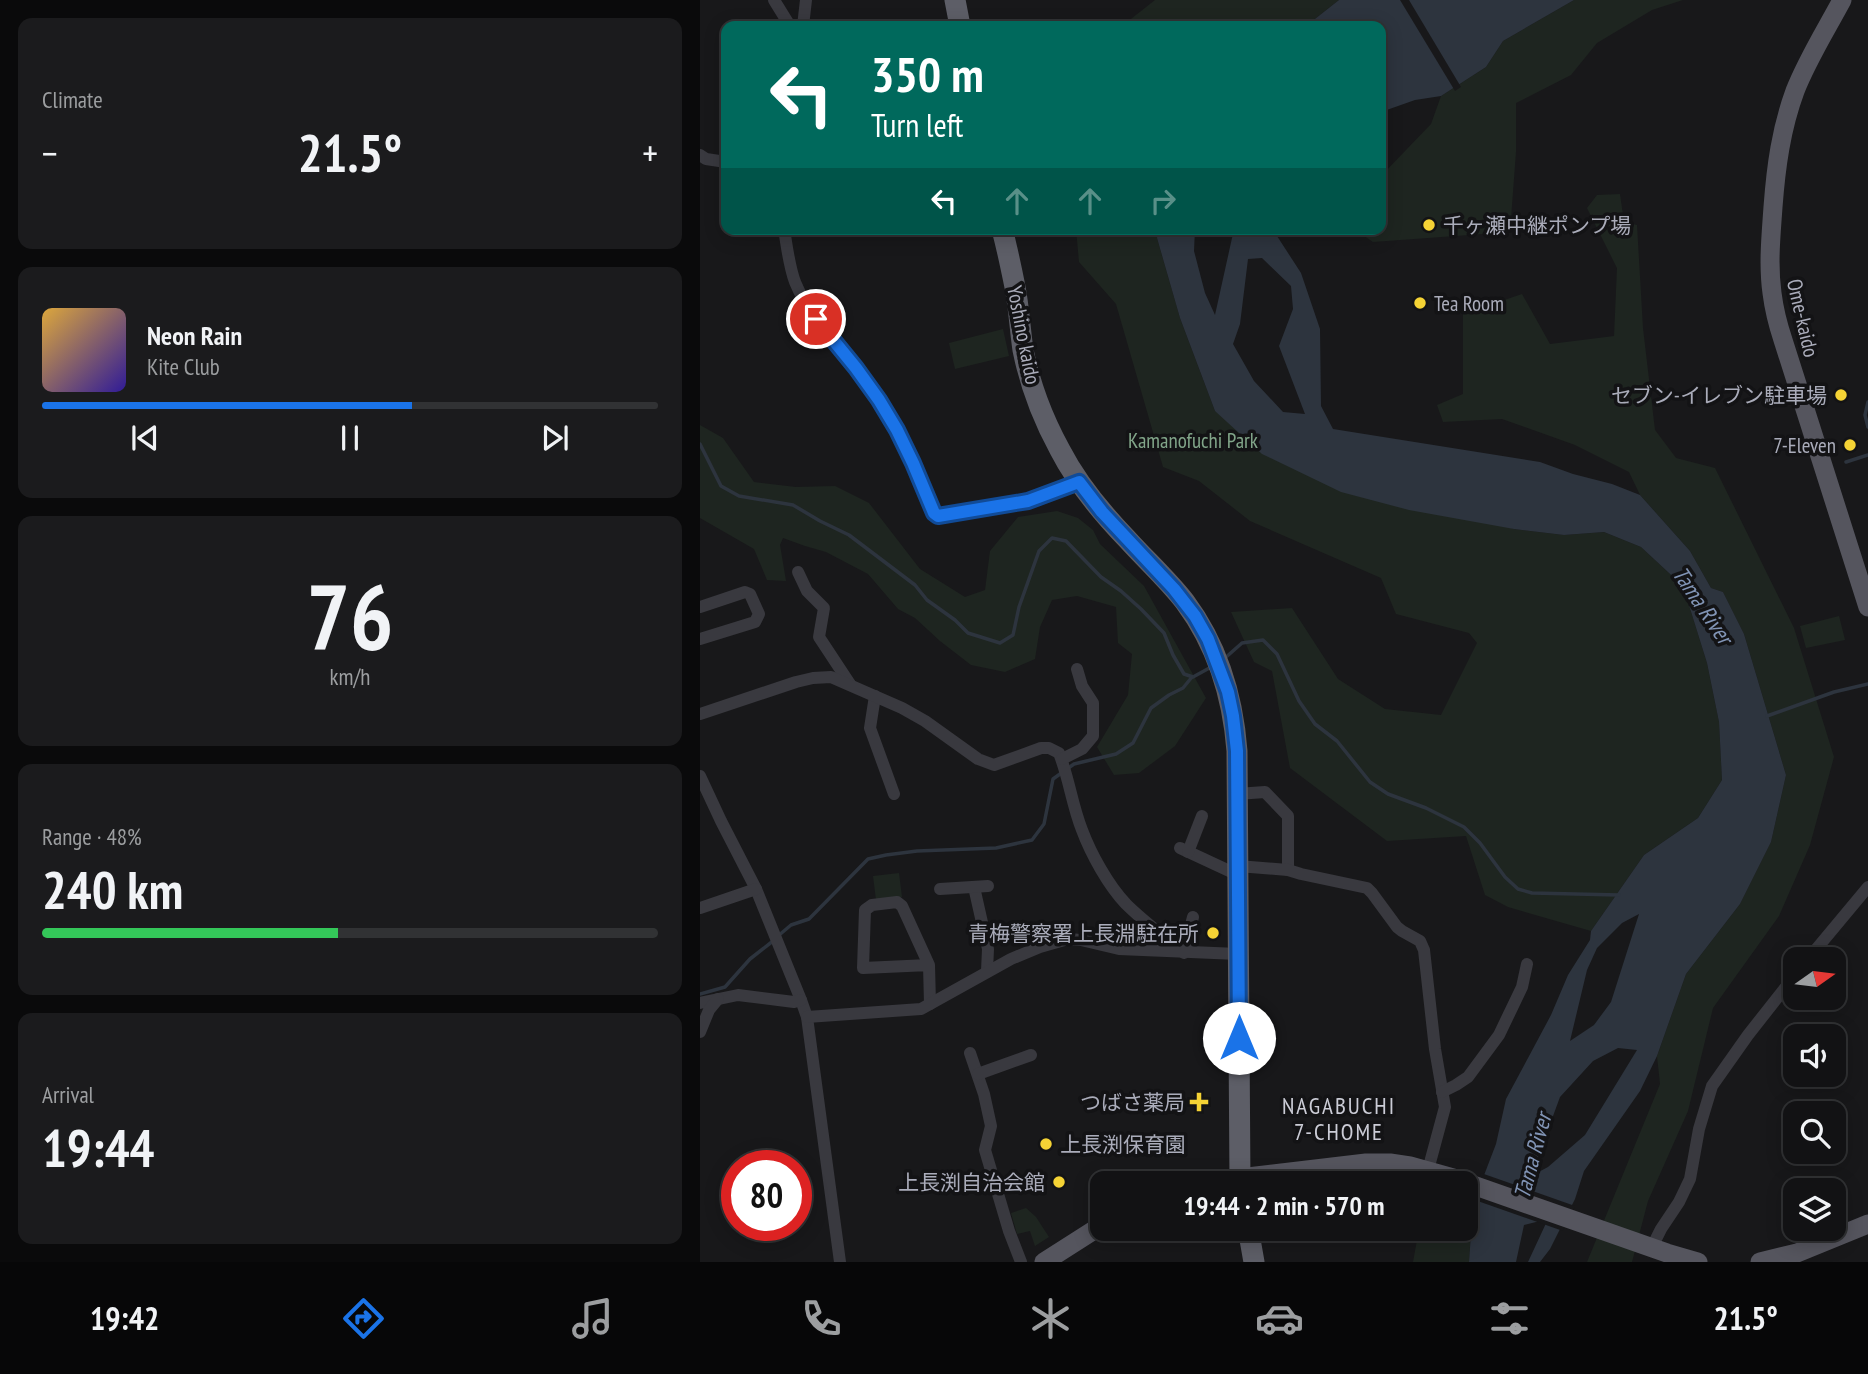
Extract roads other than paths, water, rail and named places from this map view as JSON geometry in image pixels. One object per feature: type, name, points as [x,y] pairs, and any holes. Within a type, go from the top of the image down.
[{"type":"highway","points":[[955,0],[959,21]]},
{"type":"highway","name":"Yoshino kaido","points":[[1003,235],[1015,286],[1029,374],[1051,433],[1079,482],[1102,512],[1174,589],[1195,616],[1208,639],[1224,680],[1236,733],[1239,1171]]},
{"type":"highway","points":[[1250,1241],[1254,1262]]},
{"type":"main road","name":"Ome-kaido","points":[[1842,0],[1805,68],[1787,113],[1777,164],[1769,272],[1783,340],[1868,607]]},
{"type":"main road","points":[[1306,1171],[1366,1163],[1390,1163],[1428,1170],[1656,1252],[1698,1262]]},
{"type":"main road","points":[[1760,1262],[1802,1257],[1868,1224]]},
{"type":"main road","points":[[1044,1262],[1070,1255],[1090,1236]]},
{"type":"street","points":[[774,0],[787,21]]},
{"type":"street","points":[[804,21],[806,0]]},
{"type":"street","points":[[700,155],[706,159],[721,161]]},
{"type":"street","points":[[785,235],[793,274],[801,293],[816,319],[856,368],[885,410],[913,463],[934,513],[938,516],[1028,501],[1079,482]]},
{"type":"street","points":[[798,572],[807,591],[824,608],[819,637],[850,685]]},
{"type":"street","points":[[700,607],[745,592],[750,594],[759,614],[755,622],[700,639]]},
{"type":"street","points":[[1064,764],[1093,736],[1093,703],[1082,686],[1077,669]]},
{"type":"street","points":[[700,714],[796,682],[831,677],[902,708],[978,759],[994,765],[1041,748],[1049,748],[1059,753],[1064,764],[1082,829],[1093,855],[1108,879],[1125,902],[1184,953]]},
{"type":"street","points":[[875,696],[870,728],[894,794]]},
{"type":"street","points":[[700,776],[756,889],[807,1017],[840,1262]]},
{"type":"street","points":[[1237,794],[1265,792],[1288,816],[1287,870]]},
{"type":"street","points":[[1202,816],[1184,850],[1238,870],[1287,870],[1367,888],[1402,931],[1420,941],[1424,950],[1435,1049],[1445,1107],[1428,1170]]},
{"type":"street","points":[[940,889],[981,886],[988,949],[987,971]]},
{"type":"street","points":[[1818,947],[1868,887]]},
{"type":"street","points":[[700,908],[756,889]]},
{"type":"street","points":[[929,965],[863,968],[865,910],[872,905],[897,902],[902,906],[929,965],[930,1004]]},
{"type":"street","points":[[1184,953],[1193,917]]},
{"type":"street","points":[[807,1017],[921,1009],[987,971],[1040,947],[1068,939],[1119,949],[1238,954]]},
{"type":"street","points":[[1442,1091],[1468,1077],[1499,1035],[1522,987],[1527,964]]},
{"type":"street","points":[[1656,1252],[1661,1229],[1690,1179],[1699,1129],[1712,1086],[1783,990]]},
{"type":"street","points":[[700,1003],[738,995],[794,1002],[802,1000]]},
{"type":"street","points":[[700,1032],[709,1010],[719,998]]},
{"type":"street","points":[[970,1053],[991,1126],[985,1150],[1021,1262]]},
{"type":"street","points":[[978,1074],[1031,1055]]},
{"type":"water","points":[[1339,0],[1574,0],[1503,41],[1486,67],[1441,96],[1415,100],[1386,110],[1386,21],[1312,21]]},
{"type":"water","name":"Tama River","points":[[1157,235],[1195,235],[1194,251],[1205,293],[1215,315],[1233,235],[1277,235],[1301,273],[1320,329],[1321,406],[1333,429],[1540,462],[1640,495],[1690,551],[1711,588],[1723,592],[1744,634],[1786,775],[1771,842],[1740,904],[1686,974],[1657,1056],[1640,1091],[1584,1171],[1575,1199],[1550,1249],[1540,1262],[1528,1262],[1548,1219],[1524,1225],[1516,1262],[1469,1262],[1470,1241],[1478,1241],[1478,1191],[1496,1144],[1506,1099],[1551,1015],[1568,975],[1590,940],[1591,931],[1644,855],[1698,818],[1722,780],[1719,722],[1707,663],[1683,586],[1641,547],[1604,532],[1564,535],[1514,529],[1409,510],[1341,492],[1262,454],[1215,411],[1180,318]],"holes":[[[1262,258],[1291,286],[1293,309],[1279,346],[1305,414],[1283,412],[1254,381],[1233,344],[1240,324],[1248,259]],[[1639,914],[1611,1002],[1594,1025],[1570,1041],[1587,970],[1597,948],[1622,923]],[[1618,1048],[1637,1050],[1585,1135],[1548,1167],[1531,1176],[1560,1097],[1593,1061]]]},
{"type":"waterway","points":[[1868,402],[1865,415],[1868,427]]},
{"type":"waterway","points":[[700,444],[721,486],[739,496],[793,505],[849,535],[915,585],[927,600],[968,633],[1000,643],[1013,635],[1019,607],[1039,551],[1052,538],[1066,541],[1101,577],[1141,609],[1164,633],[1184,674],[1193,677],[1213,666]]},
{"type":"waterway","points":[[1846,462],[1868,455]]},
{"type":"waterway","points":[[1225,658],[1242,643],[1263,640],[1277,654],[1299,701],[1315,724],[1337,741],[1370,782],[1388,794],[1426,808],[1464,827],[1518,889],[1532,893],[1619,895]]},
{"type":"waterway","points":[[778,936],[791,925],[809,919],[868,859],[917,851],[996,848],[1032,840],[1044,824],[1053,779],[1074,764],[1116,754],[1133,743],[1151,708],[1183,688],[1192,677]]},
{"type":"waterway","points":[[1767,716],[1834,692],[1868,684]]},
{"type":"waterway","points":[[700,994],[725,987],[750,959],[773,941]]},
{"type":"place","name":"千ヶ瀬中継ポンプ場","points":[[1429,225]]},
{"type":"place","name":"Tea Room","points":[[1420,303]]},
{"type":"place","name":"セブン-イレブン駐車場","points":[[1841,395]]},
{"type":"place","name":"7-Eleven","points":[[1850,445]]},
{"type":"place","name":"青梅警察署上長淵駐在所","points":[[1213,933]]},
{"type":"place","name":"つばさ薬局","points":[[1199,1102]]},
{"type":"place","name":"上長渕保育園","points":[[1046,1144]]},
{"type":"place","name":"上長渕自治会館","points":[[1059,1182]]},
{"type":"district","name":"NAGABUCHI 7-CHOME","points":[[1339,1118]]},
{"type":"park label","name":"Kamanofuchi Park","points":[[1193,440]]}]
